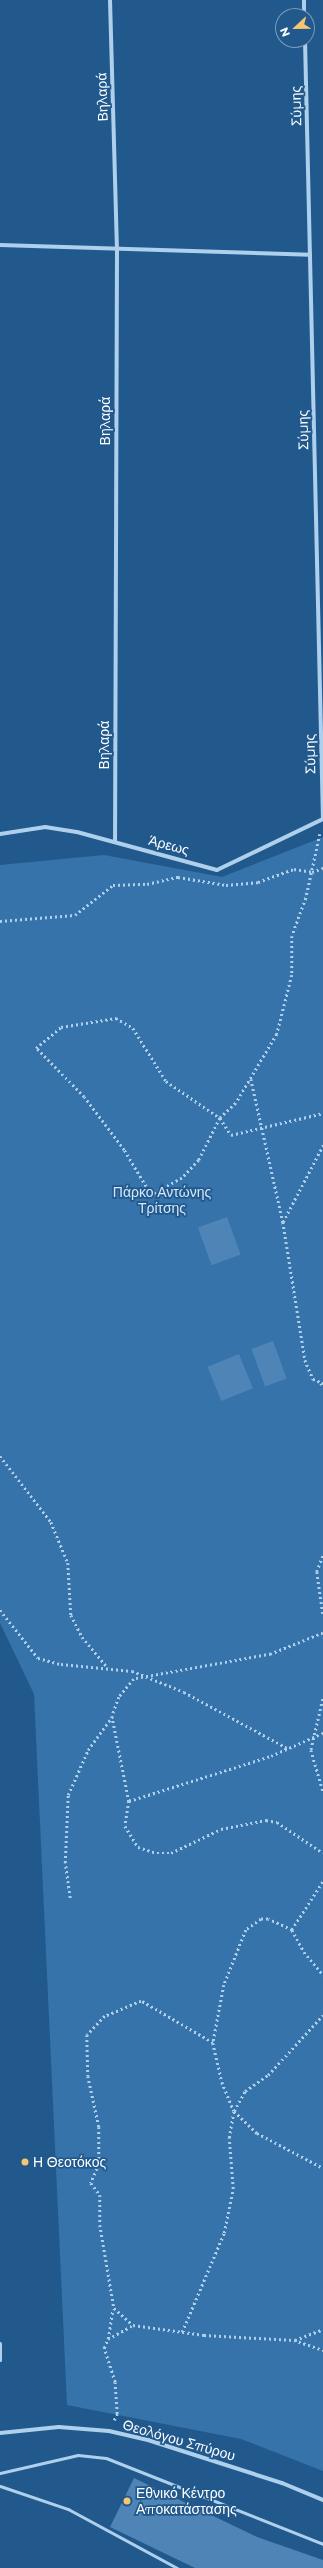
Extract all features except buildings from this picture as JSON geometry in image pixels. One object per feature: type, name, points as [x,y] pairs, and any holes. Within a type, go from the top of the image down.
[{"type":"street","name":"Βηλαρά","points":[[110,0],[117,248],[115,842]]},
{"type":"street","name":"Σύμης","points":[[305,48],[323,819]]},
{"type":"street","points":[[0,245],[310,255]]},
{"type":"street","name":"Άρεως","points":[[0,834],[45,827],[115,842],[217,870],[323,819]]},
{"type":"street","name":"Θεολόγου Σπύρου","points":[[0,2433],[59,2426],[109,2431],[156,2442],[282,2483],[323,2500]]},
{"type":"lane","points":[[0,2343],[0,2360]]},
{"type":"lane","points":[[0,2473],[78,2455],[106,2458],[323,2544]]},
{"type":"lane","points":[[0,2486],[68,2509],[177,2568]]},
{"type":"path","points":[[323,819],[312,872],[292,936],[288,1000],[277,1034],[251,1078],[220,1118],[199,1160],[182,1178],[151,1195],[124,1150],[84,1097],[36,1048],[61,1027],[116,1018],[133,1028],[166,1081],[220,1118],[231,1135],[323,1113]]},
{"type":"path","points":[[0,920],[75,915],[113,885],[147,884],[178,877],[226,885],[258,882],[294,868],[312,872],[323,868]]},
{"type":"path","points":[[251,1078],[283,1222],[305,1360],[313,1379],[322,1383],[323,1387]]},
{"type":"path","points":[[283,1222],[323,1145]]},
{"type":"path","points":[[0,1456],[51,1522],[68,1562],[71,1615],[82,1637],[108,1668]]},
{"type":"path","points":[[323,1556],[317,1572],[323,1614]]},
{"type":"path","points":[[0,1610],[38,1658],[61,1664],[108,1668],[144,1677],[184,1692],[289,1749]]},
{"type":"path","points":[[70,1898],[65,1863],[68,1795],[88,1750],[112,1716],[119,1697],[134,1679],[271,1654],[323,1633]]},
{"type":"path","points":[[323,1699],[311,1758],[323,1791]]},
{"type":"path","points":[[112,1716],[129,1801],[126,1826],[128,1834],[138,1847],[148,1852],[179,1850],[221,1829],[266,1820],[277,1822],[323,1853]]},
{"type":"path","points":[[129,1801],[289,1749],[323,1733]]},
{"type":"path","points":[[292,1930],[323,1882]]},
{"type":"path","points":[[323,1975],[304,1952],[292,1930],[268,1919],[261,1919],[246,1930],[224,1985],[213,2043],[222,2082],[234,2110],[257,2133],[323,2168]]},
{"type":"path","points":[[109,2431],[117,2414],[115,2382],[104,2348],[108,2339],[114,2308],[101,2232],[100,2195],[91,2183],[99,2164],[99,2128],[88,2076],[87,2035],[105,2016],[141,2001],[213,2043]]},
{"type":"path","points":[[182,2332],[224,2233],[233,2189],[229,2138],[234,2110],[245,2091],[268,2075],[323,2015]]},
{"type":"path","points":[[114,2308],[133,2325],[182,2332],[294,2340],[323,2350]]},
{"type":"path","points":[[108,2339],[133,2325]]},
{"type":"path","points":[[294,2340],[323,2329]]},
{"type":"green space","name":"Πάρκο Αντώνης Τρίτσης","points":[[323,837],[323,2471],[241,2439],[67,2405],[34,1694],[0,1623],[0,865],[104,855],[222,877]]},
{"type":"place","name":"Η Θεοτόκος","points":[[25,2162]]},
{"type":"place","name":"Εθνικό Κέντρο Αποκατάστασης","points":[[127,2501]]}]
